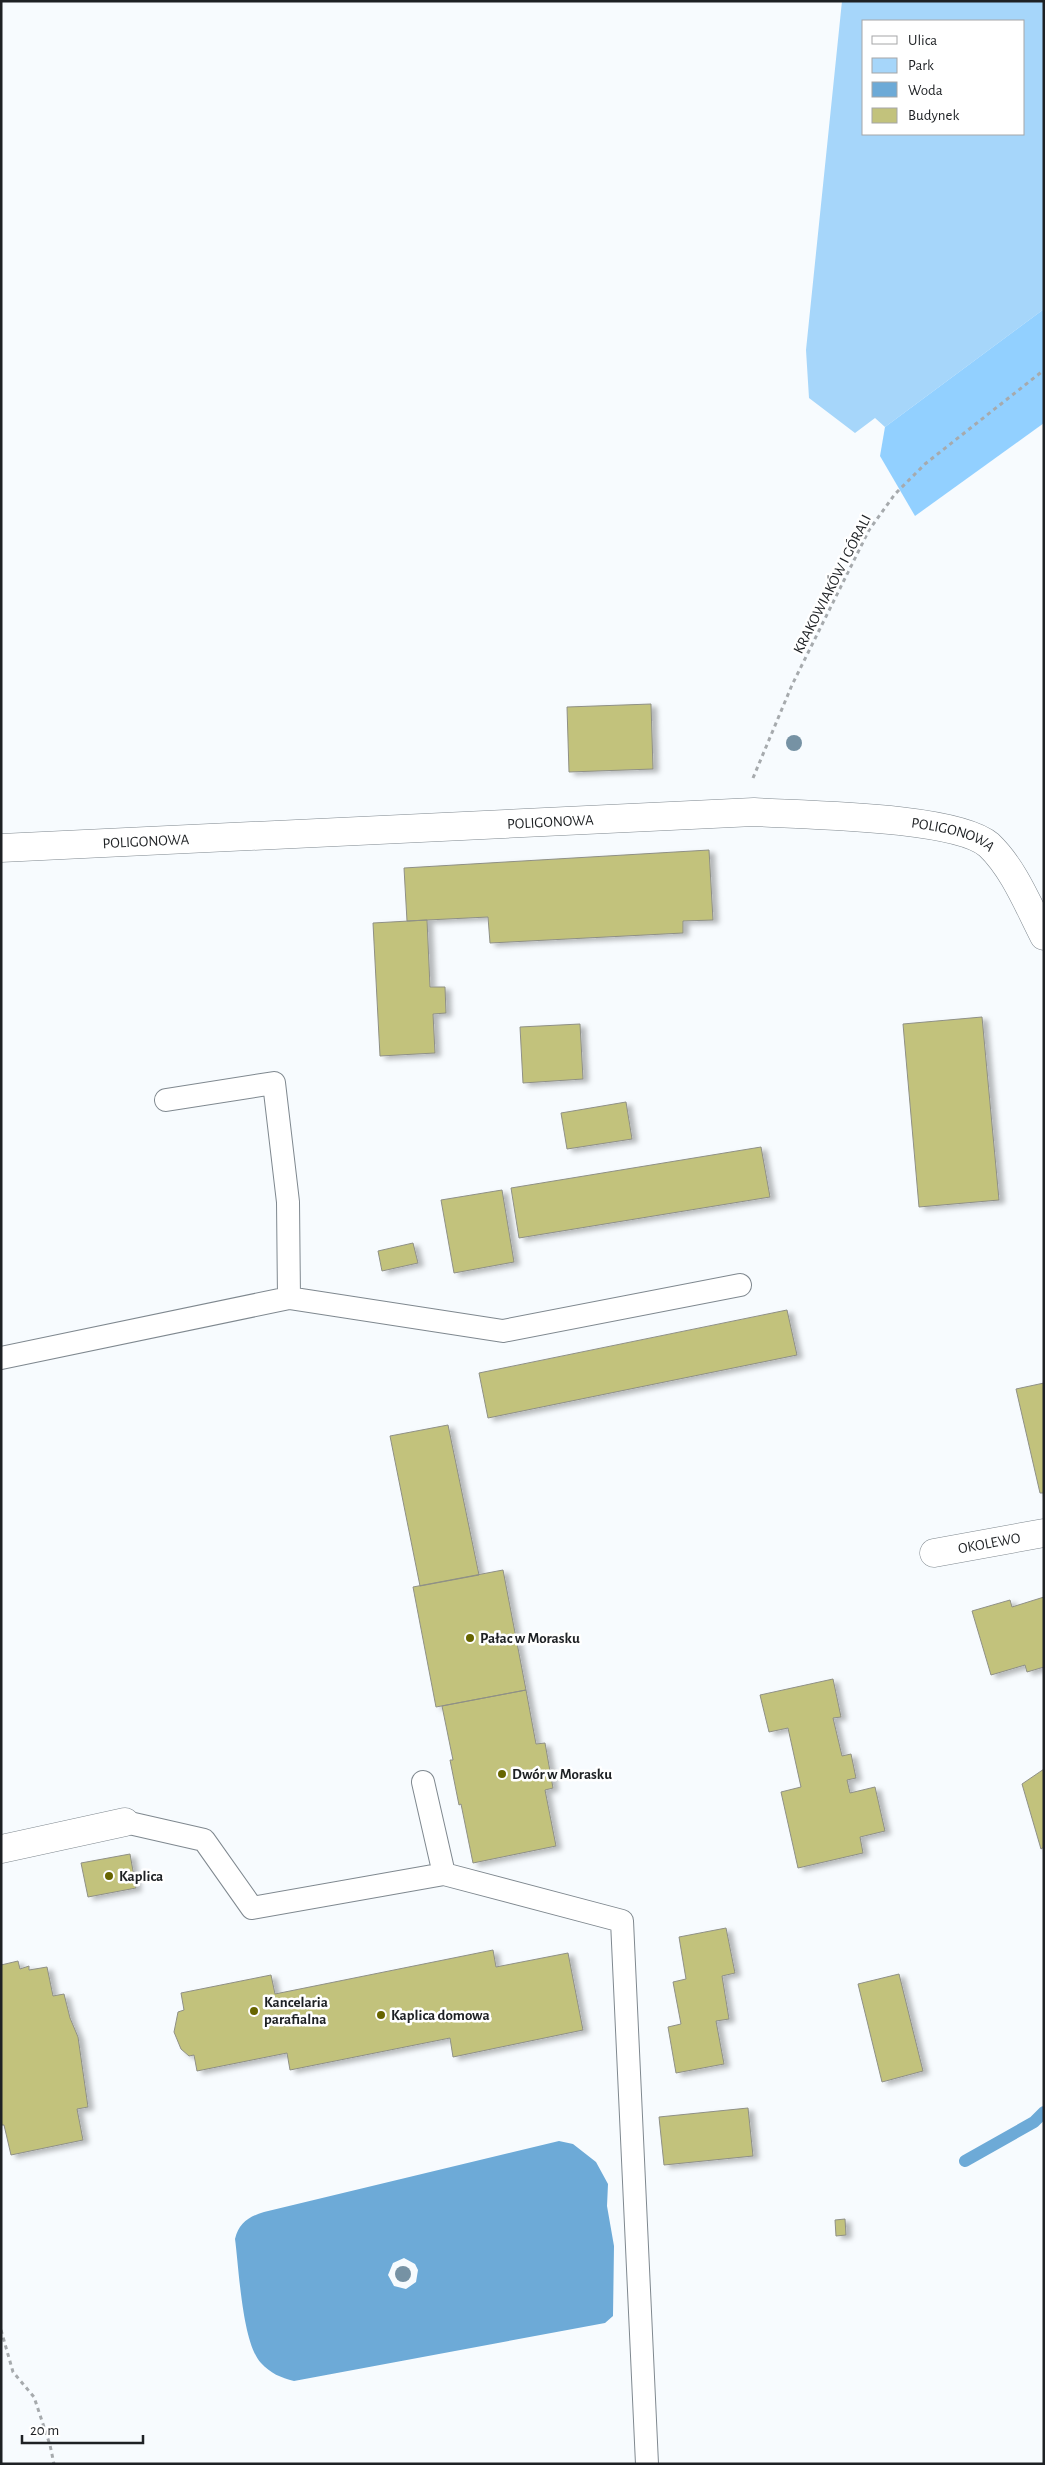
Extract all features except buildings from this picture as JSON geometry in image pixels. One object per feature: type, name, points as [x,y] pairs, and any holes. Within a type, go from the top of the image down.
[{"type":"street","name":"POLIGONOWA","points":[[1,848],[754,812],[877,820],[928,825],[964,832],[988,844],[1006,865],[1044,936]]},
{"type":"street","name":"OKOLEWO","points":[[934,1553],[1044,1534]]},
{"type":"street","points":[[1,1849],[125,1822]]},
{"type":"lane","points":[[166,1100],[274,1082],[288,1202],[289,1298]]},
{"type":"lane","points":[[1,1358],[289,1298],[503,1331],[740,1285]]},
{"type":"lane","points":[[423,1782],[444,1874]]},
{"type":"lane","points":[[125,1822],[204,1840],[252,1908],[444,1874],[622,1922],[647,2464]]},
{"type":"path","name":"KRAKOWIAKÓW I GÓRALI","points":[[754,812],[752,779],[792,685],[869,530],[895,494],[925,464],[1044,370]]},
{"type":"path","points":[[1,2330],[13,2372],[34,2397],[50,2445],[54,2464]]},
{"type":"green space","points":[[842,1],[1044,1],[1044,309],[885,427],[875,418],[855,433],[809,398],[806,350]]},
{"type":"shaded area","points":[[1044,309],[1044,423],[915,516],[880,456],[885,427]]},
{"type":"water","points":[[559,2141],[573,2144],[596,2162],[608,2184],[607,2206],[614,2246],[613,2316],[605,2323],[294,2381],[289,2380],[276,2375],[261,2363],[249,2339],[242,2304],[235,2239],[245,2221],[264,2212]],"holes":[[[404,2258],[415,2264],[418,2270],[416,2282],[406,2289],[394,2286],[388,2275],[393,2263]]]},
{"type":"waterway","points":[[965,2161],[1034,2122],[1044,2112]]},
{"type":"place","name":"Pałac w Morasku","points":[[470,1638]]},
{"type":"place","name":"Dwór w Morasku","points":[[502,1774]]},
{"type":"place","name":"Kaplica","points":[[109,1876]]},
{"type":"place","name":"Kancelaria parafialna","points":[[254,2011]]},
{"type":"place","name":"Kaplica domowa","points":[[381,2015]]}]
